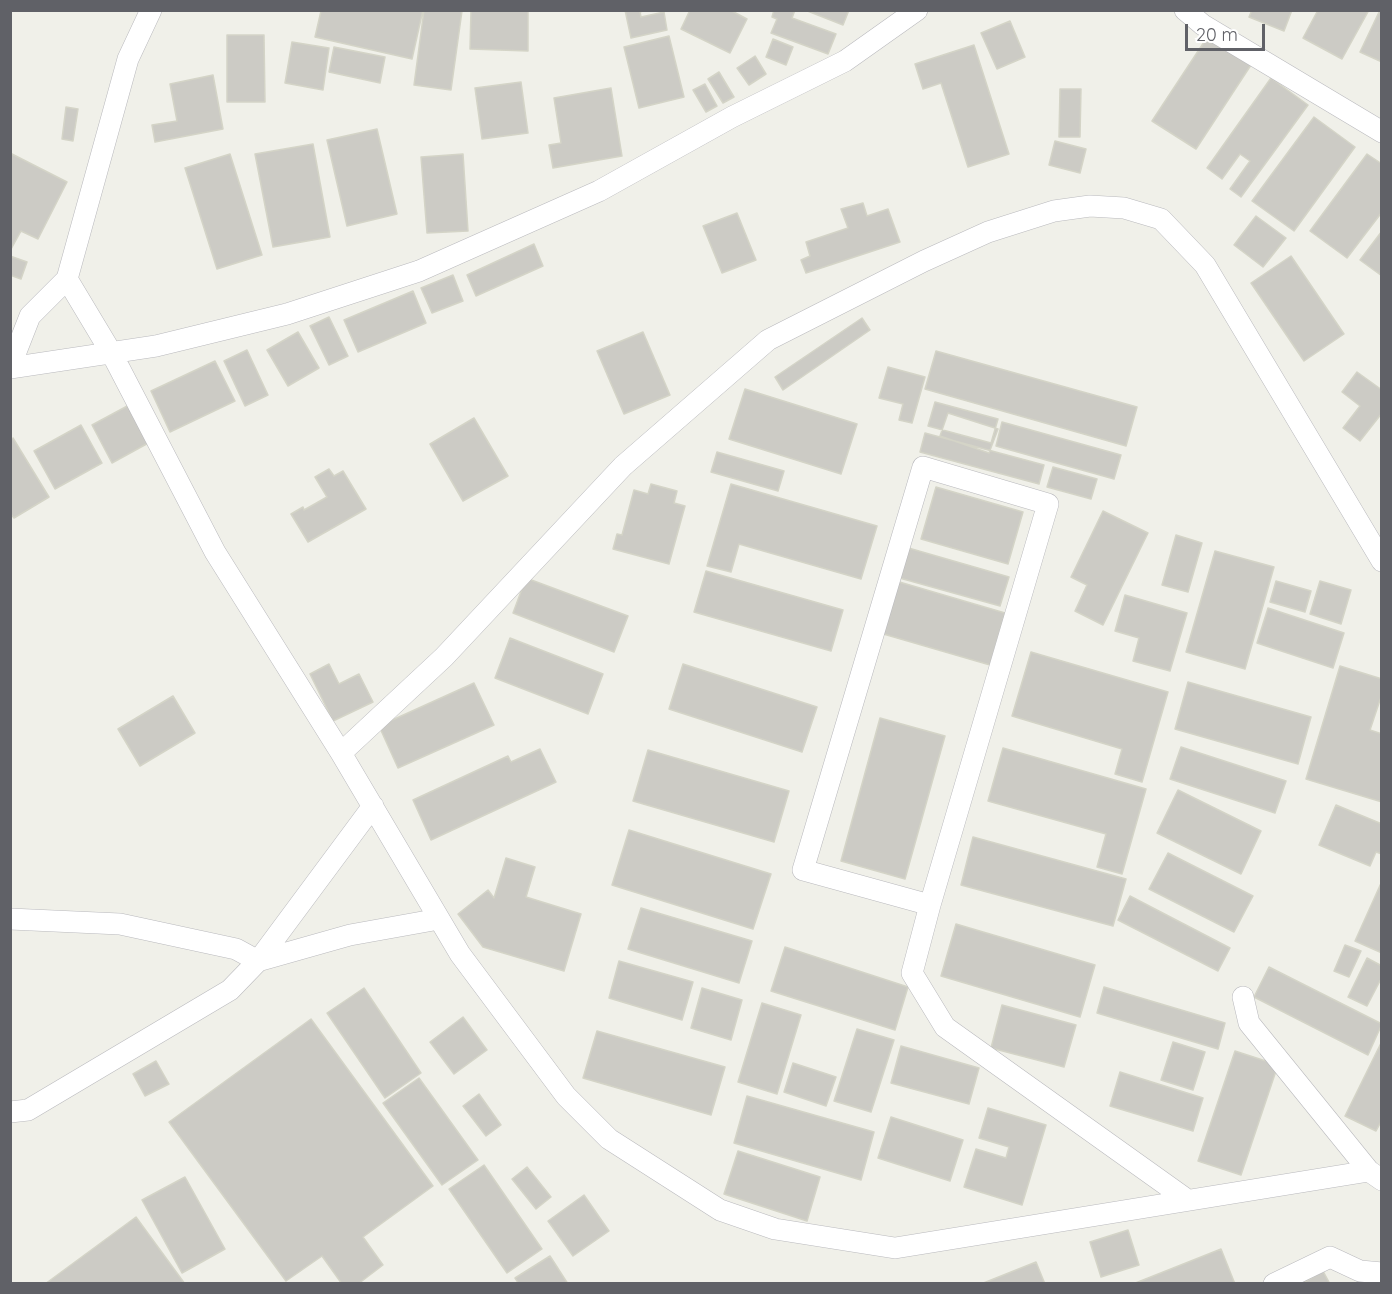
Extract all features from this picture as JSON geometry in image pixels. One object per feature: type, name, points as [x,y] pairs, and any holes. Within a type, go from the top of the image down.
[{"type":"street","points":[[152,10],[128,59],[67,279],[20,313],[10,368],[112,354],[286,314],[419,272],[599,191],[732,117],[845,61],[917,10]]},
{"type":"street","points":[[1185,10],[1206,18],[1382,132]]},
{"type":"street","points":[[341,753],[444,657],[623,466],[768,340],[956,246],[988,232],[1054,211],[1090,206],[1124,208],[1161,219],[1204,265],[1382,561]]},
{"type":"street","points":[[67,279],[112,354],[215,552],[341,753],[460,954],[566,1096],[609,1139],[720,1210],[776,1230],[895,1248],[1186,1199],[1375,1176]]},
{"type":"street","points":[[930,905],[803,870],[923,467],[1048,504],[912,973],[945,1026],[1186,1199]]},
{"type":"street","points":[[10,1112],[28,1110],[230,990],[258,961],[373,806]]},
{"type":"street","points":[[10,919],[120,924],[236,949],[258,961],[350,935],[439,919]]},
{"type":"street","points":[[1243,997],[1249,1023],[1375,1176]]},
{"type":"street","points":[[1275,1284],[1330,1257],[1360,1271],[1382,1273]]},
{"type":"building","points":[[317,10],[423,10],[412,59],[315,37],[321,11]]},
{"type":"building","points":[[424,10],[462,11],[451,90],[414,85]]},
{"type":"building","points":[[471,10],[528,10],[528,51],[470,49]]},
{"type":"building","points":[[625,10],[646,10],[640,12],[641,17],[664,12],[667,30],[631,38]]},
{"type":"building","points":[[690,10],[730,10],[747,19],[730,53],[681,29]]},
{"type":"building","points":[[774,10],[795,10],[792,18],[836,34],[828,54],[771,33],[777,19],[772,17]]},
{"type":"building","points":[[805,10],[849,10],[843,25]]},
{"type":"building","points":[[1252,10],[1292,10],[1284,31],[1249,17]]},
{"type":"building","points":[[1318,10],[1369,10],[1342,59],[1303,38]]},
{"type":"building","points":[[1382,10],[1382,62],[1360,52]]},
{"type":"building","points":[[1010,21],[1025,57],[997,69],[981,33]]},
{"type":"building","points":[[227,35],[264,35],[265,102],[227,102]]},
{"type":"building","points":[[669,36],[684,97],[639,108],[624,47]]},
{"type":"building","points":[[1208,36],[1251,65],[1196,149],[1152,121]]},
{"type":"building","points":[[773,39],[793,47],[786,65],[766,57]]},
{"type":"building","points":[[292,42],[329,48],[323,90],[285,83]]},
{"type":"building","points":[[974,45],[1009,154],[968,167],[941,83],[923,89],[915,64]]},
{"type":"building","points":[[334,47],[385,57],[380,83],[329,72]]},
{"type":"building","points":[[755,56],[766,74],[749,85],[737,68]]},
{"type":"building","points":[[719,72],[734,97],[723,103],[708,79]]},
{"type":"building","points":[[213,75],[223,129],[155,142],[152,125],[177,121],[170,84]]},
{"type":"building","points":[[1271,78],[1308,105],[1241,197],[1230,189],[1250,161],[1240,154],[1222,179],[1207,168]]},
{"type":"building","points":[[521,82],[528,133],[482,139],[475,88]]},
{"type":"building","points":[[705,84],[717,106],[706,112],[693,90]]},
{"type":"building","points":[[611,88],[622,156],[553,168],[549,145],[561,143],[554,98]]},
{"type":"building","points":[[1060,89],[1081,89],[1080,137],[1059,137]]},
{"type":"building","points":[[66,107],[78,109],[73,141],[62,139]]},
{"type":"building","points":[[1314,117],[1355,147],[1294,231],[1252,201]]},
{"type":"building","points":[[377,129],[397,214],[347,226],[327,140]]},
{"type":"building","points":[[1055,141],[1086,149],[1080,173],[1049,165]]},
{"type":"building","points":[[313,144],[330,237],[273,247],[255,154]]},
{"type":"building","points":[[10,153],[67,182],[38,239],[21,231],[10,251]]},
{"type":"building","points":[[230,154],[262,255],[217,269],[185,168]]},
{"type":"building","points":[[463,154],[468,231],[427,233],[421,157]]},
{"type":"building","points":[[1367,154],[1382,164],[1382,212],[1347,258],[1310,231]]},
{"type":"building","points":[[863,203],[867,216],[888,209],[900,242],[806,273],[801,260],[810,256],[806,242],[848,228],[841,209]]},
{"type":"building","points":[[737,213],[756,260],[722,273],[703,226]]},
{"type":"building","points":[[1256,216],[1286,238],[1263,267],[1234,245]]},
{"type":"building","points":[[1382,231],[1382,276],[1360,260]]},
{"type":"building","points":[[534,244],[543,266],[476,296],[467,275]]},
{"type":"building","points":[[10,256],[27,262],[21,279],[10,275]]},
{"type":"building","points":[[1291,256],[1344,334],[1304,361],[1251,283]]},
{"type":"building","points":[[453,275],[463,301],[432,313],[421,288]]},
{"type":"building","points":[[413,291],[426,323],[358,352],[344,320]]},
{"type":"building","points":[[329,317],[348,356],[329,365],[310,326]]},
{"type":"building","points":[[862,318],[870,330],[783,390],[775,377]]},
{"type":"building","points":[[298,332],[319,368],[288,386],[267,350]]},
{"type":"building","points":[[643,332],[670,395],[624,414],[597,351]]},
{"type":"building","points":[[247,350],[268,395],[245,406],[224,361]]},
{"type":"building","points":[[936,351],[1137,407],[1126,446],[925,389]]},
{"type":"building","points":[[215,361],[235,401],[170,432],[151,391]]},
{"type":"building","points":[[888,367],[925,377],[912,423],[899,420],[903,404],[879,398]]},
{"type":"building","points":[[1357,372],[1382,390],[1382,413],[1360,441],[1343,428],[1360,406],[1342,392]]},
{"type":"building","points":[[745,389],[857,424],[841,474],[729,439]]},
{"type":"building","points":[[935,402],[998,419],[991,443],[928,426]]},
{"type":"building","points":[[131,404],[152,441],[112,463],[92,425]]},
{"type":"building","points":[[948,413],[998,429],[989,453],[940,436]]},
{"type":"building","points":[[474,418],[508,476],[463,501],[430,444]]},
{"type":"building","points":[[1002,422],[1121,455],[1114,479],[996,446]]},
{"type":"building","points":[[81,425],[102,463],[55,489],[34,451]]},
{"type":"building","points":[[925,433],[1044,465],[1039,484],[920,452]]},
{"type":"building","points":[[13,438],[49,497],[14,518],[10,513],[10,440]]},
{"type":"building","points":[[717,452],[784,471],[778,491],[711,472]]},
{"type":"building","points":[[1053,467],[1097,479],[1091,499],[1047,487]]},
{"type":"building","points":[[329,469],[334,476],[343,471],[366,509],[308,542],[291,514],[303,507],[304,510],[327,497],[315,477]]},
{"type":"building","points":[[651,484],[677,491],[674,503],[685,506],[669,564],[613,549],[617,534],[622,535],[634,490],[648,494]]},
{"type":"building","points":[[731,484],[877,526],[861,579],[739,544],[731,572],[707,566]]},
{"type":"building","points":[[936,487],[1023,512],[1008,564],[921,539]]},
{"type":"building","points":[[1103,511],[1148,533],[1103,625],[1075,611],[1087,585],[1071,577]]},
{"type":"building","points":[[1176,535],[1202,543],[1188,592],[1162,585]]},
{"type":"building","points":[[905,547],[1009,577],[1000,606],[896,577]]},
{"type":"building","points":[[1215,551],[1274,567],[1245,669],[1186,652]]},
{"type":"building","points":[[706,571],[843,610],[831,651],[694,612]]},
{"type":"building","points":[[526,578],[628,616],[614,652],[513,613]]},
{"type":"building","points":[[896,581],[1005,613],[990,665],[880,633]]},
{"type":"building","points":[[1276,581],[1311,591],[1305,612],[1270,602]]},
{"type":"building","points":[[1320,581],[1351,590],[1341,624],[1310,614]]},
{"type":"building","points":[[1125,595],[1187,613],[1170,671],[1133,661],[1139,638],[1115,631]]},
{"type":"building","points":[[1268,608],[1344,633],[1333,668],[1257,643]]},
{"type":"building","points":[[510,638],[603,674],[588,714],[495,678]]},
{"type":"building","points":[[1031,652],[1168,692],[1142,782],[1115,774],[1122,749],[1012,716]]},
{"type":"building","points":[[329,664],[339,684],[359,674],[373,702],[333,721],[310,674]]},
{"type":"building","points":[[683,664],[817,707],[802,752],[669,709]]},
{"type":"building","points":[[1340,666],[1382,679],[1382,694],[1370,730],[1382,734],[1382,802],[1306,779]]},
{"type":"building","points":[[1188,682],[1311,717],[1298,764],[1175,729]]},
{"type":"building","points":[[474,683],[494,725],[398,768],[379,726]]},
{"type":"building","points":[[173,696],[195,733],[140,766],[118,729]]},
{"type":"building","points":[[880,718],[945,736],[905,879],[841,861]]},
{"type":"building","points":[[1181,747],[1286,781],[1275,813],[1170,779]]},
{"type":"building","points":[[1003,748],[1146,789],[1122,874],[1097,867],[1106,834],[988,801]]},
{"type":"building","points":[[540,749],[556,782],[431,840],[413,800],[508,756],[511,762]]},
{"type":"building","points":[[648,750],[789,791],[774,842],[633,801]]},
{"type":"building","points":[[1178,790],[1261,831],[1241,874],[1157,833]]},
{"type":"building","points":[[1336,805],[1382,824],[1382,854],[1376,852],[1370,866],[1319,845]]},
{"type":"building","points":[[629,830],[771,874],[753,929],[612,885]]},
{"type":"building","points":[[973,837],[1126,879],[1113,926],[961,885]]},
{"type":"building","points":[[1168,853],[1253,896],[1234,932],[1149,889]]},
{"type":"building","points":[[506,858],[535,867],[526,897],[581,914],[564,971],[483,947],[458,914],[488,890],[494,898]]},
{"type":"building","points":[[1382,881],[1382,953],[1355,941]]},
{"type":"building","points":[[1130,896],[1230,948],[1218,971],[1118,920]]},
{"type":"building","points":[[641,908],[752,941],[739,983],[628,949]]},
{"type":"building","points":[[956,924],[1095,965],[1080,1017],[941,976]]},
{"type":"building","points":[[1345,945],[1361,951],[1349,977],[1334,971]]},
{"type":"building","points":[[785,947],[908,987],[895,1030],[771,991]]},
{"type":"building","points":[[1367,958],[1382,966],[1382,977],[1367,1006],[1348,997]]},
{"type":"building","points":[[619,961],[693,982],[682,1020],[609,998]]},
{"type":"building","points":[[1269,967],[1382,1024],[1368,1055],[1254,997]]},
{"type":"building","points":[[1104,987],[1225,1023],[1218,1049],[1097,1013]]},
{"type":"building","points":[[364,988],[421,1073],[385,1098],[327,1013]]},
{"type":"building","points":[[702,988],[742,1000],[731,1040],[691,1028]]},
{"type":"building","points":[[762,1003],[801,1015],[777,1094],[738,1082]]},
{"type":"building","points":[[1002,1005],[1076,1025],[1064,1067],[991,1048]]},
{"type":"building","points":[[463,1017],[487,1050],[454,1074],[430,1042]]},
{"type":"building","points":[[311,1019],[433,1186],[363,1237],[383,1265],[358,1284],[342,1284],[322,1256],[286,1281],[169,1122]]},
{"type":"building","points":[[857,1029],[894,1040],[871,1112],[834,1101]]},
{"type":"building","points":[[597,1031],[725,1067],[711,1115],[583,1078]]},
{"type":"building","points":[[1382,1041],[1382,1120],[1376,1131],[1345,1116]]},
{"type":"building","points":[[1173,1042],[1205,1052],[1193,1090],[1161,1080]]},
{"type":"building","points":[[901,1046],[979,1068],[969,1104],[891,1083]]},
{"type":"building","points":[[1235,1051],[1278,1065],[1241,1175],[1198,1161]]},
{"type":"building","points":[[156,1061],[169,1084],[145,1096],[133,1074]]},
{"type":"building","points":[[793,1063],[836,1077],[826,1106],[784,1092]]},
{"type":"building","points":[[1120,1072],[1203,1098],[1193,1131],[1110,1106]]},
{"type":"building","points":[[419,1078],[478,1160],[442,1185],[383,1103]]},
{"type":"building","points":[[479,1094],[501,1125],[486,1136],[463,1106]]},
{"type":"building","points":[[747,1096],[874,1132],[861,1180],[734,1143]]},
{"type":"building","points":[[988,1108],[1046,1125],[1022,1205],[964,1187],[976,1149],[1006,1158],[1009,1147],[979,1138]]},
{"type":"building","points":[[891,1117],[963,1140],[950,1181],[878,1158]]},
{"type":"building","points":[[738,1151],[820,1177],[807,1221],[724,1194]]},
{"type":"building","points":[[484,1165],[542,1249],[507,1273],[449,1189]]},
{"type":"building","points":[[527,1167],[551,1197],[536,1209],[512,1179]]},
{"type":"building","points":[[185,1177],[225,1249],[182,1273],[142,1200]]},
{"type":"building","points":[[584,1195],[609,1231],[573,1256],[548,1221]]},
{"type":"building","points":[[136,1217],[185,1284],[45,1284]]},
{"type":"building","points":[[1128,1230],[1139,1265],[1101,1277],[1090,1242]]},
{"type":"building","points":[[1221,1249],[1235,1284],[1133,1284]]},
{"type":"building","points":[[550,1256],[568,1284],[519,1284],[515,1278]]},
{"type":"building","points":[[1036,1262],[1045,1284],[981,1284]]},
{"type":"building","points":[[1323,1271],[1330,1284],[1301,1284]]}]
